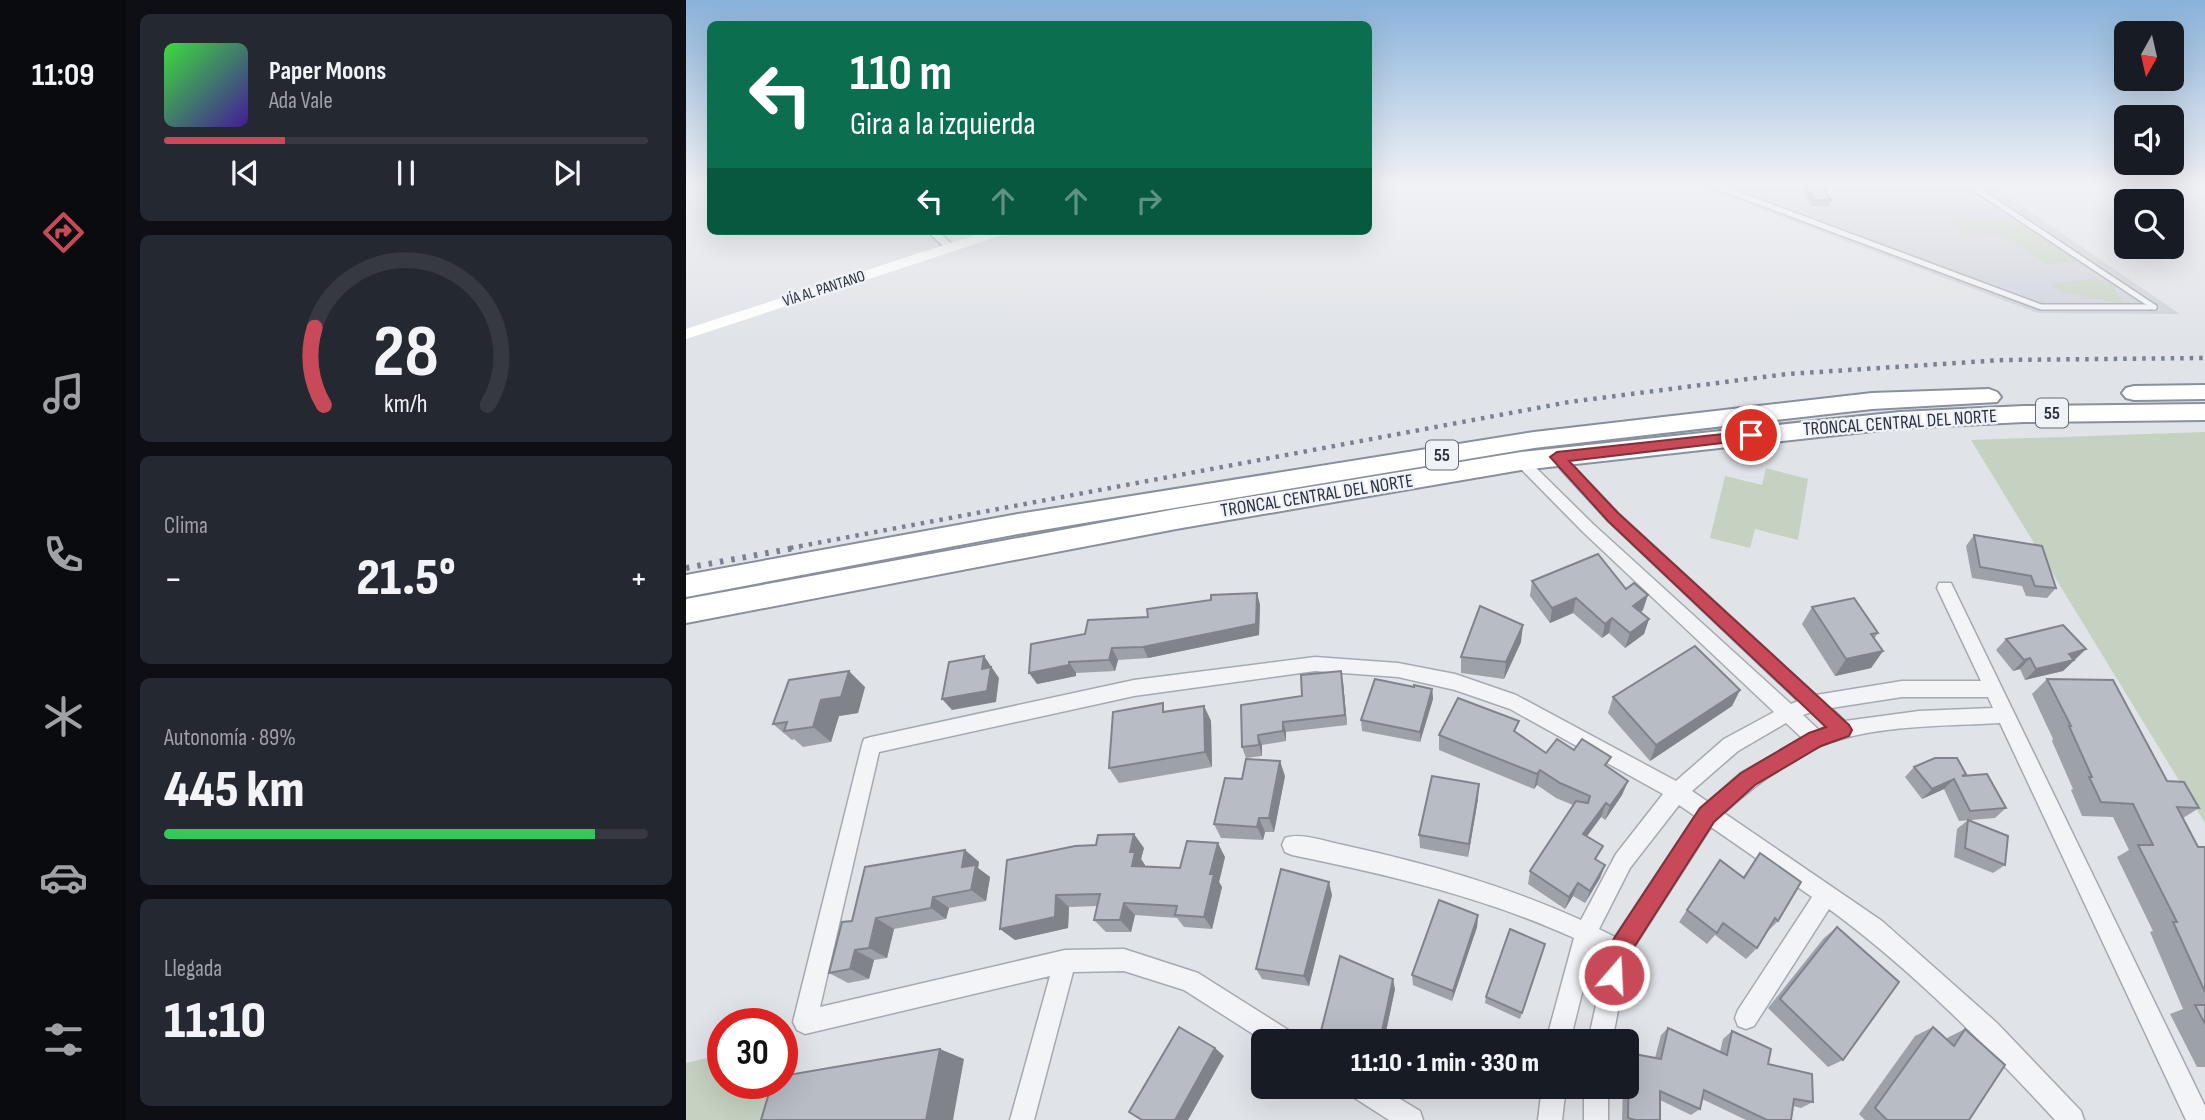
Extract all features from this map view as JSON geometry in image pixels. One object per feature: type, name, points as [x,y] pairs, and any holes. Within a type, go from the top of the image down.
[{"type":"highway","name":"TRONCAL CENTRAL DEL NORTE","points":[[686,586],[1018,524],[1534,440],[1872,401],[2205,391]]},
{"type":"highway","name":"TRONCAL CENTRAL DEL NORTE","points":[[686,611],[1175,519],[1521,461],[1899,420],[2024,414],[2205,411]]},
{"type":"main road","name":"VÍA AL PANTANO","points":[[686,334],[982,237]]},
{"type":"street","points":[[939,237],[950,248]]},
{"type":"street","points":[[1557,457],[1613,517],[1842,730]]},
{"type":"street","points":[[1521,461],[1816,739]]},
{"type":"street","points":[[1650,585],[1673,573]]},
{"type":"street","points":[[1945,588],[2199,1120]]},
{"type":"street","points":[[1266,1029],[1190,981],[1124,960],[1065,961],[805,1021],[870,745],[1134,688],[1315,664],[1398,670],[1455,682],[1516,703],[1677,792],[1826,894],[1874,929],[1989,1031],[2072,1120]]},
{"type":"street","points":[[1561,1029],[1586,932],[1623,861],[1677,792],[1731,745],[1788,713],[1814,703],[1902,689],[1994,689]]},
{"type":"street","points":[[1601,1029],[1619,951],[1707,815],[1748,779],[1816,739],[1842,730],[1919,719],[2006,715]]},
{"type":"street","points":[[1292,845],[1396,866],[1491,892],[1586,932],[1619,951]]},
{"type":"street","points":[[1746,1018],[1826,894]]},
{"type":"street","points":[[1022,1120],[1065,961]]},
{"type":"street","points":[[1377,1099],[1411,1120]]},
{"type":"street","points":[[1550,1120],[1553,1099]]},
{"type":"street","points":[[1595,1120],[1596,1099]]},
{"type":"lane","points":[[1854,237],[2041,307],[2153,309],[2047,237]]},
{"type":"shaded area","points":[[1835,237],[2068,237],[2180,314],[2037,313]]},
{"type":"green space","points":[[2006,237],[2040,237],[2078,262],[2046,264]]},
{"type":"green space","points":[[2096,278],[2112,285],[2123,304],[2058,291],[2052,284]]},
{"type":"green space","points":[[2205,432],[2205,823],[1971,440]]},
{"type":"green space","points":[[1766,468],[1808,479],[1798,540],[1755,529],[1750,548],[1710,538],[1725,476],[1762,485]]},
{"type":"green space","points":[[707,1058],[707,1099],[774,1099],[769,1120],[686,1120],[686,1063]]},
{"type":"building","points":[[1974,535],[2042,546],[2056,588],[2035,586],[2031,576],[1980,567]]},
{"type":"building","points":[[1598,554],[1626,589],[1634,583],[1648,595],[1633,606],[1649,619],[1630,633],[1612,618],[1605,624],[1576,598],[1552,608],[1532,581]]},
{"type":"building","points":[[1257,593],[1256,624],[1143,647],[1112,648],[1109,660],[1069,662],[1069,665],[1029,673],[1031,644],[1085,634],[1088,620],[1148,617],[1147,609],[1211,600],[1211,595]]},
{"type":"building","points":[[1854,598],[1878,633],[1871,634],[1883,651],[1846,659],[1812,607]]},
{"type":"building","points":[[1480,606],[1523,625],[1506,662],[1461,657]]},
{"type":"building","points":[[2063,625],[2086,649],[2069,654],[2074,660],[2036,669],[2030,658],[2024,660],[2006,639]]},
{"type":"building","points":[[1695,646],[1740,690],[1656,745],[1613,697]]},
{"type":"building","points":[[984,656],[982,669],[991,667],[987,691],[942,699],[949,662]]},
{"type":"building","points":[[849,671],[841,697],[821,700],[813,727],[784,731],[787,722],[773,724],[789,680]]},
{"type":"building","points":[[1341,671],[1345,715],[1283,722],[1283,731],[1258,735],[1259,745],[1242,747],[1241,705],[1302,696],[1301,675]]},
{"type":"building","points":[[1375,679],[1432,689],[1420,732],[1361,720]]},
{"type":"building","points":[[2047,679],[2113,680],[2167,781],[2184,782],[2199,808],[2177,807],[2198,847],[2205,847],[2205,992],[2173,922],[2177,922],[2138,845],[2153,845],[2133,804],[2101,802],[2071,726]]},
{"type":"building","points":[[1458,698],[1519,721],[1514,731],[1546,753],[1557,739],[1574,750],[1582,739],[1611,757],[1605,765],[1628,781],[1610,806],[1606,803],[1583,834],[1603,846],[1595,859],[1605,865],[1590,891],[1578,883],[1569,897],[1530,871],[1576,801],[1588,803],[1590,796],[1560,783],[1540,770],[1537,774],[1439,735]]},
{"type":"building","points":[[1163,703],[1163,712],[1204,706],[1205,752],[1109,768],[1113,712]]},
{"type":"building","points":[[1935,758],[1957,758],[1966,774],[1962,776],[1987,774],[2006,808],[1970,811],[1954,779],[1932,789],[1914,767]]},
{"type":"building","points":[[1246,759],[1280,761],[1269,818],[1259,818],[1257,827],[1214,824],[1225,778],[1242,779]]},
{"type":"building","points":[[1432,776],[1479,784],[1469,844],[1419,835]]},
{"type":"building","points":[[1968,820],[2008,836],[2005,865],[1965,848]]},
{"type":"building","points":[[1134,834],[1130,852],[1135,852],[1132,866],[1180,868],[1187,841],[1218,843],[1204,917],[1175,915],[1177,906],[1124,903],[1120,920],[1094,920],[1100,894],[1056,895],[1055,917],[1000,929],[1007,860],[1075,846],[1096,845],[1098,835]]},
{"type":"building","points":[[965,850],[962,867],[976,865],[971,890],[933,897],[931,908],[876,918],[869,948],[855,950],[850,969],[829,973],[842,922],[852,921],[865,867]]},
{"type":"building","points":[[1760,853],[1801,882],[1778,921],[1775,918],[1757,948],[1723,923],[1717,933],[1687,910],[1720,860],[1744,878]]},
{"type":"building","points":[[1281,869],[1329,882],[1304,976],[1256,969]]},
{"type":"building","points":[[1439,900],[1478,915],[1453,991],[1412,975]]},
{"type":"building","points":[[1837,927],[1899,982],[1843,1060],[1780,999]]},
{"type":"building","points":[[1510,929],[1545,944],[1522,1013],[1486,997]]},
{"type":"building","points":[[1340,956],[1393,979],[1383,1029],[1322,1029]]},
{"type":"building","points":[[2195,1005],[2205,1005],[2205,1024]]},
{"type":"building","points":[[1179,1027],[1215,1048],[1175,1120],[1142,1120],[1129,1112]]},
{"type":"building","points":[[1933,1027],[1954,1046],[1965,1029],[2005,1065],[1969,1120],[1887,1120],[1875,1108]]},
{"type":"building","points":[[1668,1028],[1727,1055],[1732,1031],[1771,1049],[1768,1064],[1812,1074],[1813,1102],[1794,1099],[1791,1120],[1767,1120],[1704,1090],[1700,1109],[1660,1091],[1660,1120],[1628,1118],[1628,1099],[1639,1099],[1639,1055],[1661,1059]]},
{"type":"building","points":[[940,1049],[926,1120],[761,1120],[767,1099],[798,1099],[798,1073]]},
{"type":"railway","points":[[790,548],[1569,402],[1787,374],[2003,360],[2205,358]]},
{"type":"railway","points":[[686,568],[800,547]]},
{"type":"route","points":[[1614,975],[1619,951],[1707,815],[1748,779],[1816,739],[1842,730],[1613,517],[1557,457],[1751,435]]}]
